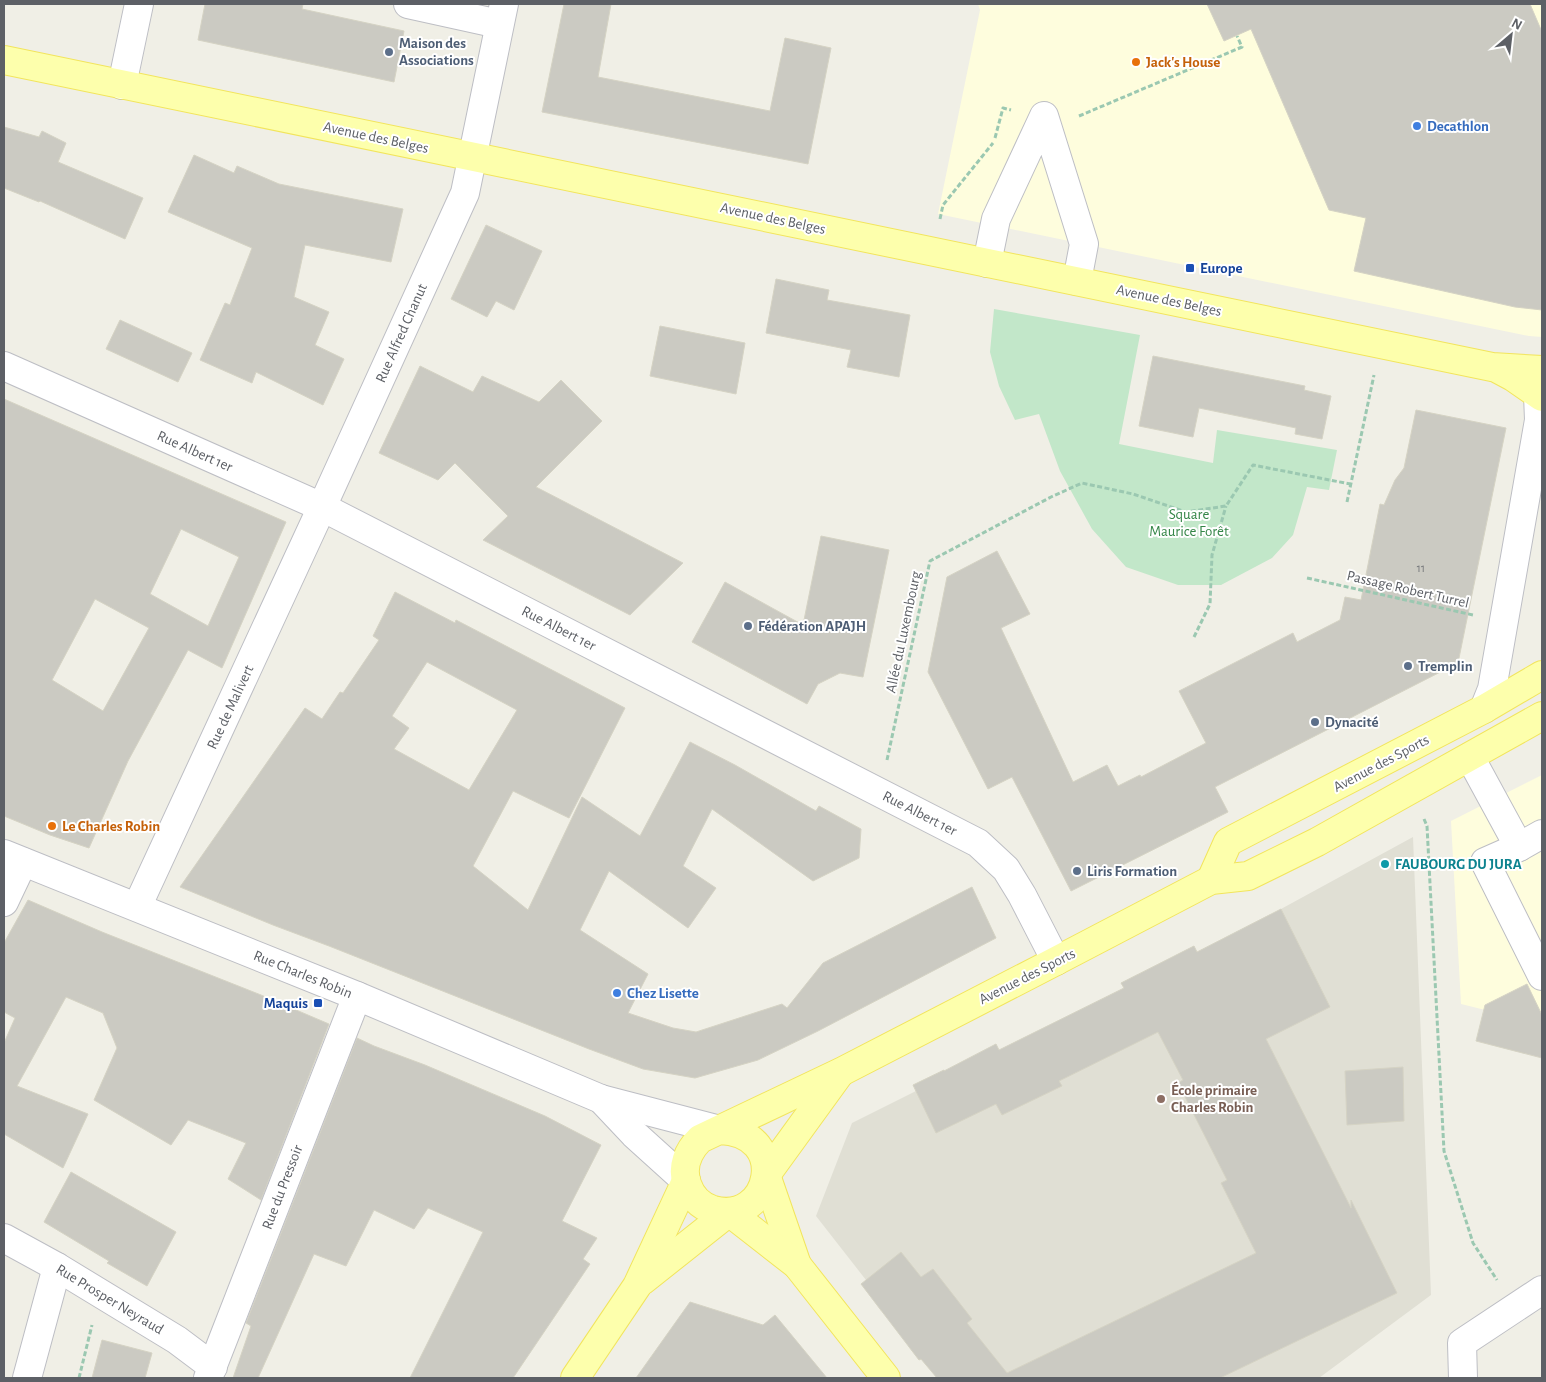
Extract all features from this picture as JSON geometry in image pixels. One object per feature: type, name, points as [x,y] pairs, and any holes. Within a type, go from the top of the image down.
[{"type":"main road","name":"Avenue des Belges","points":[[4,60],[1492,366],[1513,377],[1541,387]]},
{"type":"main road","name":"Avenue des Sports","points":[[1211,880],[1228,842],[1484,709],[1542,675]]},
{"type":"main road","name":"Avenue des Sports","points":[[720,1130],[841,1072],[1211,880],[1248,876],[1317,842],[1542,716]]},
{"type":"main road","points":[[797,1265],[766,1175],[765,1160],[753,1141],[743,1134],[720,1130],[709,1133],[700,1139],[687,1156],[685,1166],[686,1181],[689,1190],[698,1202],[708,1208],[729,1212],[739,1210],[750,1204],[758,1196],[766,1175],[841,1072]]},
{"type":"main road","points":[[575,1378],[637,1286],[686,1181]]},
{"type":"main road","points":[[729,1212],[797,1265],[886,1378]]},
{"type":"main road","points":[[637,1286],[729,1212]]},
{"type":"street","points":[[122,85],[139,4]]},
{"type":"street","points":[[408,4],[502,14]]},
{"type":"street","name":"Rue Alfred Chanut","points":[[322,508],[464,193],[502,14]]},
{"type":"street","points":[[987,263],[996,219],[1044,116],[1084,244],[1077,282]]},
{"type":"street","name":"Rue Albert 1er","points":[[4,366],[322,508],[978,843],[1006,869],[1022,895],[1056,961]]},
{"type":"street","points":[[1484,709],[1492,689],[1503,627],[1538,420],[1541,387]]},
{"type":"street","name":"Rue de Malivert","points":[[137,908],[322,508]]},
{"type":"street","points":[[1470,757],[1519,847]]},
{"type":"street","points":[[1542,834],[1519,847],[1485,862],[1542,976]]},
{"type":"street","points":[[4,902],[14,858]]},
{"type":"street","name":"Rue Charles Robin","points":[[14,858],[357,996],[601,1099],[720,1130]]},
{"type":"street","name":"Rue du Pressoir","points":[[211,1373],[357,996]]},
{"type":"street","points":[[601,1099],[634,1134],[686,1181]]},
{"type":"street","name":"Rue Prosper Neyraud","points":[[4,1238],[57,1266],[177,1340],[211,1373]]},
{"type":"street","points":[[27,1378],[57,1266]]},
{"type":"street","points":[[1463,1378],[1462,1343],[1542,1290]]},
{"type":"path","points":[[1217,58],[1242,47],[1237,36]]},
{"type":"path","points":[[1347,502],[1381,344]]},
{"type":"path","points":[[1194,637],[1210,604],[1212,555],[1226,506],[1254,465],[1350,484]]},
{"type":"path","name":"Allée du Luxembourg","points":[[880,792],[930,561],[1082,483],[1133,494],[1186,512],[1226,506]]},
{"type":"path","name":"Passage Robert Turrel","points":[[1307,578],[1485,617],[1503,627]]},
{"type":"path","points":[[1422,815],[1427,826],[1444,1151],[1473,1242],[1514,1308]]},
{"type":"path","points":[[79,1378],[99,1292]]},
{"type":"shaded area","points":[[978,4],[1542,4],[1542,337],[1529,336],[938,214],[980,10]]},
{"type":"shaded area","points":[[1542,775],[1542,1024],[1461,1004],[1451,821]]},
{"type":"shaded area","name":"École primaire Charles Robin","points":[[1413,837],[1431,1295],[1319,1378],[937,1378],[922,1359],[919,1360],[883,1310],[881,1311],[864,1288],[866,1280],[816,1216],[852,1123],[916,1091],[919,1082],[944,1070],[947,1075],[996,1044],[999,1050],[1124,988],[1121,983],[1138,974],[1141,979],[1178,960],[1176,955],[1194,946],[1197,952],[1281,909]]},
{"type":"green space","name":"Square Maurice Forêt","points":[[994,309],[1140,335],[1119,444],[1213,463],[1217,430],[1337,450],[1329,490],[1307,487],[1293,535],[1272,558],[1221,585],[1178,585],[1126,567],[1092,529],[1060,471],[1039,414],[1015,420],[999,386],[990,352]]},
{"type":"building","points":[[205,4],[303,4],[302,9],[404,31],[394,82],[198,40]]},
{"type":"building","points":[[564,4],[611,4],[598,77],[770,111],[785,38],[831,48],[808,164],[542,112]]},
{"type":"building","name":"Decathlon","points":[[1207,4],[1530,4],[1542,32],[1542,310],[1515,307],[1354,271],[1366,218],[1329,210],[1251,29],[1224,41]]},
{"type":"building","points":[[4,127],[39,137],[42,131],[66,143],[58,162],[143,198],[125,239],[40,201],[4,188]]},
{"type":"building","points":[[194,155],[234,173],[237,166],[279,184],[403,209],[391,262],[305,245],[294,297],[329,312],[315,345],[344,359],[323,405],[256,372],[252,383],[200,360],[225,303],[230,305],[252,248],[168,212]]},
{"type":"building","points":[[486,225],[542,251],[514,310],[496,301],[487,317],[451,299]]},
{"type":"building","points":[[776,279],[829,290],[827,300],[910,315],[899,377],[847,367],[851,350],[766,333]]},
{"type":"building","points":[[120,320],[192,353],[178,382],[106,349]]},
{"type":"building","points":[[660,326],[745,343],[736,394],[650,376]]},
{"type":"building","points":[[1153,356],[1305,386],[1304,390],[1331,396],[1322,439],[1295,434],[1296,428],[1199,408],[1193,437],[1139,426]]},
{"type":"building","points":[[420,366],[473,392],[482,376],[539,402],[561,380],[602,421],[536,487],[683,563],[630,615],[483,540],[508,516],[455,463],[438,480],[379,453]]},
{"type":"building","points":[[4,399],[286,522],[222,668],[188,650],[128,761],[89,848],[50,835],[4,816]],"holes":[[[181,529],[239,557],[208,626],[150,594]],[[95,599],[149,628],[103,711],[52,680]]]},
{"type":"building","points":[[1416,410],[1506,428],[1458,663],[1215,787],[1228,812],[1071,891],[1012,777],[988,789],[928,672],[947,577],[997,551],[1030,614],[1001,628],[1073,782],[1107,765],[1118,786],[1140,775],[1141,777],[1206,743],[1179,691],[1293,633],[1297,642],[1340,620],[1345,597],[1361,600],[1380,504],[1384,505],[1395,480],[1404,468]]},
{"type":"building","points":[[821,536],[889,550],[863,677],[840,673],[818,684],[807,704],[692,642],[725,582],[803,625]]},
{"type":"building","points":[[395,592],[455,623],[456,620],[625,708],[569,818],[513,791],[473,866],[528,910],[582,797],[640,836],[690,742],[816,811],[819,806],[861,829],[859,858],[813,881],[712,809],[683,866],[716,888],[688,928],[609,871],[580,930],[648,974],[628,1013],[673,1028],[696,1032],[782,1004],[787,1008],[823,963],[972,887],[996,938],[818,1031],[758,1060],[695,1078],[643,1069],[589,1049],[180,887],[305,708],[322,719],[340,692],[343,693],[379,640],[373,636]],"holes":[[[427,662],[517,710],[469,790],[394,749],[409,728],[392,716]]]},
{"type":"building","points":[[28,900],[329,1024],[261,1200],[228,1179],[246,1143],[188,1120],[171,1145],[94,1100],[117,1048],[103,1013],[66,997],[17,1086],[88,1114],[63,1168],[4,1134],[4,1043],[15,1018],[4,1012],[4,943]]},
{"type":"building","points":[[1281,909],[1330,1007],[1266,1039],[1351,1208],[1351,1200],[1397,1293],[1220,1378],[937,1378],[921,1359],[919,1360],[861,1284],[901,1252],[921,1277],[933,1269],[972,1319],[967,1323],[1007,1373],[1256,1253],[1221,1183],[1227,1180],[1178,1083],[1183,1080],[1158,1032],[1059,1081],[1062,1086],[1002,1115],[996,1104],[936,1133],[913,1085],[996,1044],[999,1050],[1124,988],[1121,983],[1194,946],[1197,952]]},
{"type":"building","points":[[1527,984],[1542,1015],[1542,1058],[1476,1041],[1485,1005]]},
{"type":"building","points":[[357,1038],[545,1116],[601,1145],[562,1221],[597,1238],[583,1259],[590,1264],[513,1378],[410,1378],[483,1232],[428,1208],[414,1229],[374,1210],[346,1266],[314,1254],[258,1378],[233,1378],[251,1326],[246,1323]]},
{"type":"building","points":[[1403,1067],[1404,1121],[1347,1125],[1345,1071]]},
{"type":"building","points":[[71,1172],[176,1232],[147,1286],[107,1263],[109,1261],[44,1222]]},
{"type":"building","points":[[690,1302],[763,1325],[775,1315],[827,1378],[636,1378]]},
{"type":"building","points":[[102,1340],[152,1353],[145,1378],[92,1378]]},
{"type":"place","name":"Maison des Associations","points":[[389,52]]},
{"type":"place","name":"Jack's House","points":[[1136,62]]},
{"type":"place","name":"Decathlon","points":[[1417,126]]},
{"type":"place","name":"Europe","points":[[1190,268]]},
{"type":"place","name":"Fédération APAJH","points":[[748,626]]},
{"type":"place","name":"Tremplin","points":[[1408,666]]},
{"type":"place","name":"Dynacité","points":[[1315,722]]},
{"type":"place","name":"Le Charles Robin","points":[[52,826]]},
{"type":"place","name":"FAUBOURG DU JURA","points":[[1385,864]]},
{"type":"place","name":"Liris Formation","points":[[1077,871]]},
{"type":"place","name":"Chez Lisette","points":[[617,993]]},
{"type":"place","name":"Maquis","points":[[318,1003]]},
{"type":"place","name":"École primaire Charles Robin","points":[[1161,1099]]}]
